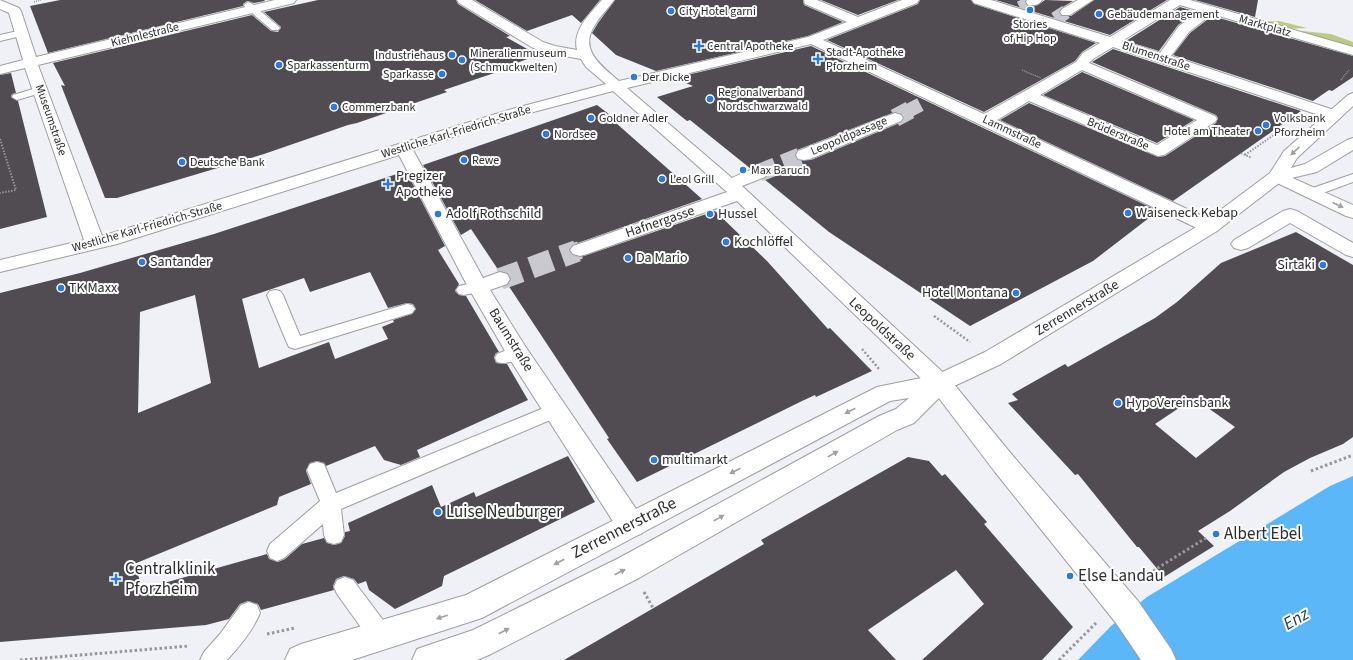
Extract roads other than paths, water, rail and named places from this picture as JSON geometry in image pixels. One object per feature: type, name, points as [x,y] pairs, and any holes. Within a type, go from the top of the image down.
[{"type":"street","name":"Kiehnlestraße","points":[[0,70],[251,7],[290,0]]},
{"type":"street","points":[[463,0],[538,45],[553,50],[584,55],[582,46],[583,31],[608,0]]},
{"type":"street","points":[[811,0],[809,1],[858,22]]},
{"type":"street","name":"Westliche Karl-Friedrich-Straße","points":[[0,266],[95,244],[517,112],[616,86],[812,40],[912,0]]},
{"type":"street","name":"Blumenstraße","points":[[978,0],[1052,21],[1111,42],[1334,115]]},
{"type":"street","points":[[1066,12],[1087,0]]},
{"type":"street","points":[[985,120],[1080,65],[1088,56],[1178,0]]},
{"type":"street","name":"Marktplatz","points":[[1178,0],[1353,51]]},
{"type":"street","name":"Museumstraße","points":[[0,4],[15,11],[30,62],[95,244]]},
{"type":"street","points":[[1163,58],[1184,29],[1209,10]]},
{"type":"street","points":[[1149,19],[1184,29]]},
{"type":"street","name":"Lammstraße","points":[[812,40],[930,99],[985,120],[1210,227]]},
{"type":"street","name":"Leopoldstraße","points":[[584,55],[598,71],[735,189],[940,383],[1004,464],[1123,606],[1160,660]]},
{"type":"street","name":"Brüderstraße","points":[[1028,95],[1158,151],[1209,119],[1080,65]]},
{"type":"street","points":[[1277,176],[1290,155],[1353,98]]},
{"type":"street","name":"Leopoldpassage","points":[[804,155],[895,118]]},
{"type":"street","points":[[1277,176],[1311,168],[1353,143]]},
{"type":"street","name":"Baumstraße","points":[[403,147],[481,285],[510,355],[556,410],[631,525]]},
{"type":"street","points":[[735,189],[759,173]]},
{"type":"street","points":[[1277,176],[1353,212]]},
{"type":"street","name":"Zerrennerstraße","points":[[302,660],[471,608],[885,393],[940,383],[993,358],[1210,227],[1277,176]]},
{"type":"street","name":"Hafnergasse","points":[[580,250],[735,189]]},
{"type":"street","points":[[1241,244],[1290,215],[1353,251]]},
{"type":"street","name":"Zerrennerstraße","points":[[428,660],[481,652],[888,423],[905,416],[940,383]]},
{"type":"lane","points":[[251,7],[275,28]]},
{"type":"lane","points":[[0,38],[22,33]]},
{"type":"lane","points":[[17,97],[40,90]]},
{"type":"lane","points":[[1312,193],[1353,178]]},
{"type":"lane","points":[[275,295],[295,343],[407,309]]},
{"type":"lane","points":[[277,551],[331,504],[556,410]]},
{"type":"lane","points":[[317,470],[331,504],[334,535]]},
{"type":"lane","points":[[345,587],[382,636]]},
{"type":"lane","points":[[212,660],[228,642],[249,613]]},
{"type":"water","name":"Enz","points":[[1353,476],[1353,660],[1078,660],[1111,626],[1147,597],[1330,486]]},
{"type":"tunnel","points":[[1020,8],[1032,2]]},
{"type":"tunnel","points":[[1055,19],[1066,12]]},
{"type":"tunnel","points":[[908,111],[925,102]]},
{"type":"tunnel","points":[[895,118],[910,110]]},
{"type":"tunnel","points":[[759,173],[804,155]]},
{"type":"tunnel","points":[[500,279],[577,251]]},
{"type":"place","name":"Stories of Hip Hop","points":[[1030,10]]},
{"type":"place","name":"City Hotel garni","points":[[671,11]]},
{"type":"place","name":"Gebäudemanagement","points":[[1099,14]]},
{"type":"place","name":"Central Apotheke","points":[[699,46]]},
{"type":"place","name":"Industriehaus","points":[[452,55]]},
{"type":"place","name":"Stadt-Apotheke Pforzheim","points":[[818,59]]},
{"type":"place","name":"Mineralienmuseum (Schmuckwelten)","points":[[462,60]]},
{"type":"place","name":"Sparkassenturm","points":[[279,65]]},
{"type":"place","name":"Sparkasse","points":[[442,74]]},
{"type":"place","name":"Der Dicke","points":[[634,77]]},
{"type":"place","name":"Regionalverband Nordschwarzwald","points":[[710,99]]},
{"type":"place","name":"Commerzbank","points":[[334,107]]},
{"type":"place","name":"Goldner Adler","points":[[591,118]]},
{"type":"place","name":"Volksbank Pforzheim","points":[[1266,125]]},
{"type":"place","name":"Hotel am Theater","points":[[1258,131]]},
{"type":"place","name":"Nordsee","points":[[546,134]]},
{"type":"place","name":"Rewe","points":[[464,160]]},
{"type":"place","name":"Deutsche Bank","points":[[182,162]]},
{"type":"place","name":"Max Baruch","points":[[743,170]]},
{"type":"place","name":"Leol Grill","points":[[662,179]]},
{"type":"place","name":"Pregizer Apotheke","points":[[388,184]]},
{"type":"place","name":"Waiseneck Kebap","points":[[1128,213]]},
{"type":"place","name":"Adolf Rothschild","points":[[438,214]]},
{"type":"place","name":"Hussel","points":[[710,214]]},
{"type":"place","name":"Kochlöffel","points":[[726,242]]},
{"type":"place","name":"Da Mario","points":[[628,258]]},
{"type":"place","name":"Santander","points":[[142,262]]},
{"type":"place","name":"Sirtaki","points":[[1323,265]]},
{"type":"place","name":"TK Maxx","points":[[61,288]]},
{"type":"place","name":"Hotel Montana","points":[[1016,293]]},
{"type":"place","name":"HypoVereinsbank","points":[[1118,403]]},
{"type":"place","name":"multimarkt","points":[[654,460]]},
{"type":"place","name":"Luise Neuburger","points":[[438,512]]},
{"type":"place","name":"Albert Ebel","points":[[1216,534]]},
{"type":"place","name":"Else Landau","points":[[1070,576]]},
{"type":"place","name":"Centralklinik Pforzheim","points":[[116,579]]}]
